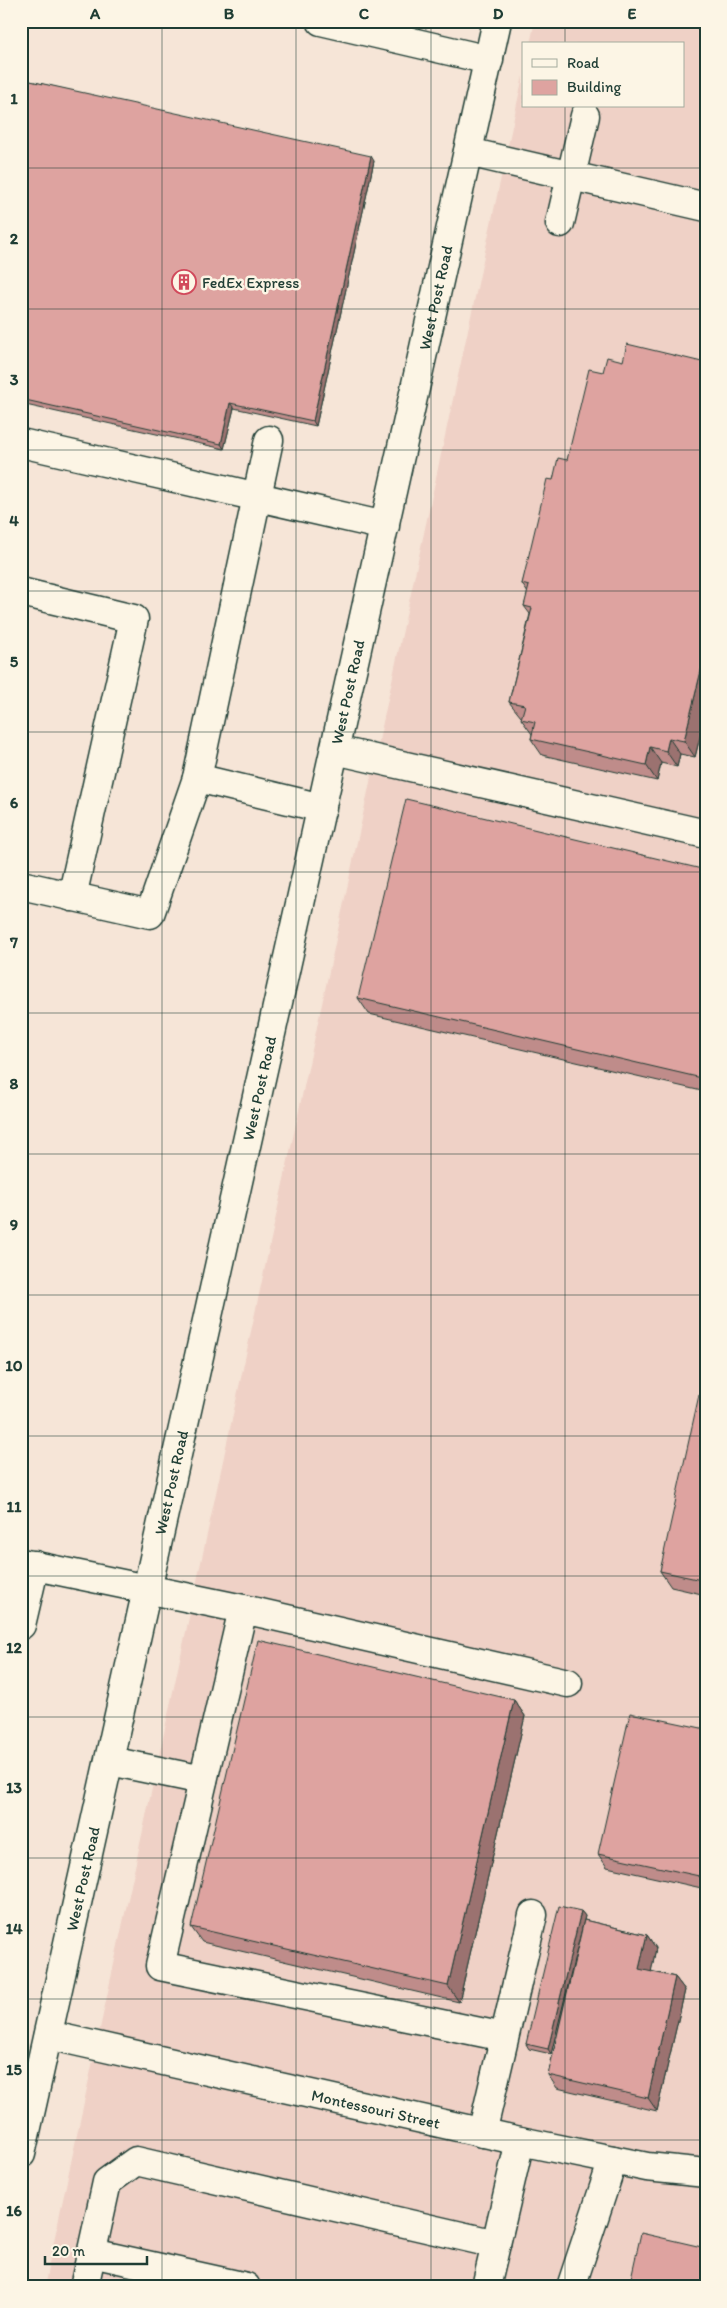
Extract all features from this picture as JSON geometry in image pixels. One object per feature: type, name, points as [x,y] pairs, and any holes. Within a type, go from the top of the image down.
[{"type":"street","points":[[321,21],[488,60]]},
{"type":"street","name":"West Post Road","points":[[21,2154],[497,21]]},
{"type":"street","points":[[560,223],[584,116]]},
{"type":"street","points":[[468,152],[706,207]]},
{"type":"street","points":[[21,885],[150,914],[197,778],[269,440]]},
{"type":"street","points":[[21,443],[384,526]]},
{"type":"street","points":[[21,592],[134,619],[72,896]]},
{"type":"street","points":[[335,750],[706,834]]},
{"type":"street","points":[[197,778],[322,808]]},
{"type":"street","points":[[21,1625],[28,1564],[243,1609],[568,1683]]},
{"type":"street","points":[[243,1609],[160,1966],[504,2037]]},
{"type":"street","points":[[110,1761],[203,1780]]},
{"type":"street","points":[[482,2133],[533,1915]]},
{"type":"street","name":"Montessouri Street","points":[[48,2035],[520,2141],[647,2167],[706,2173]]},
{"type":"street","points":[[486,2287],[520,2141]]},
{"type":"street","points":[[571,2287],[613,2160]]},
{"type":"street","points":[[84,2287],[108,2182],[136,2161],[496,2244]]},
{"type":"street","points":[[92,2253],[246,2287]]},
{"type":"shaded area","points":[[535,21],[706,21],[706,2287],[44,2287],[522,81],[522,108],[684,108],[684,42],[530,42]]},
{"type":"building","points":[[692,21],[706,21],[706,27],[694,24]]},
{"type":"building","name":"FedEx Express","points":[[21,79],[371,156],[313,421],[230,403],[221,444],[21,399]]},
{"type":"building","points":[[627,344],[706,363],[706,650],[684,741],[669,738],[666,751],[650,747],[646,765],[531,739],[535,722],[521,719],[525,705],[509,702],[532,608],[524,606],[529,586],[522,584],[547,479],[553,480],[558,458],[567,460],[589,369],[603,372],[607,357],[623,361]]},
{"type":"building","points":[[406,799],[706,870],[706,1079],[358,998]]},
{"type":"building","points":[[699,1395],[706,1397],[706,1581],[660,1571]]},
{"type":"building","points":[[258,1640],[514,1700],[448,1986],[191,1927]]},
{"type":"building","points":[[630,1713],[706,1729],[706,1847],[699,1876],[598,1854]]},
{"type":"building","points":[[559,1906],[581,1911],[548,2049],[526,2044]]},
{"type":"building","points":[[584,1920],[647,1935],[639,1969],[675,1977],[648,2098],[548,2075]]},
{"type":"building","points":[[641,2233],[706,2248],[706,2287],[629,2287]]},
{"type":"place","name":"FedEx Express","points":[[184,282]]}]
